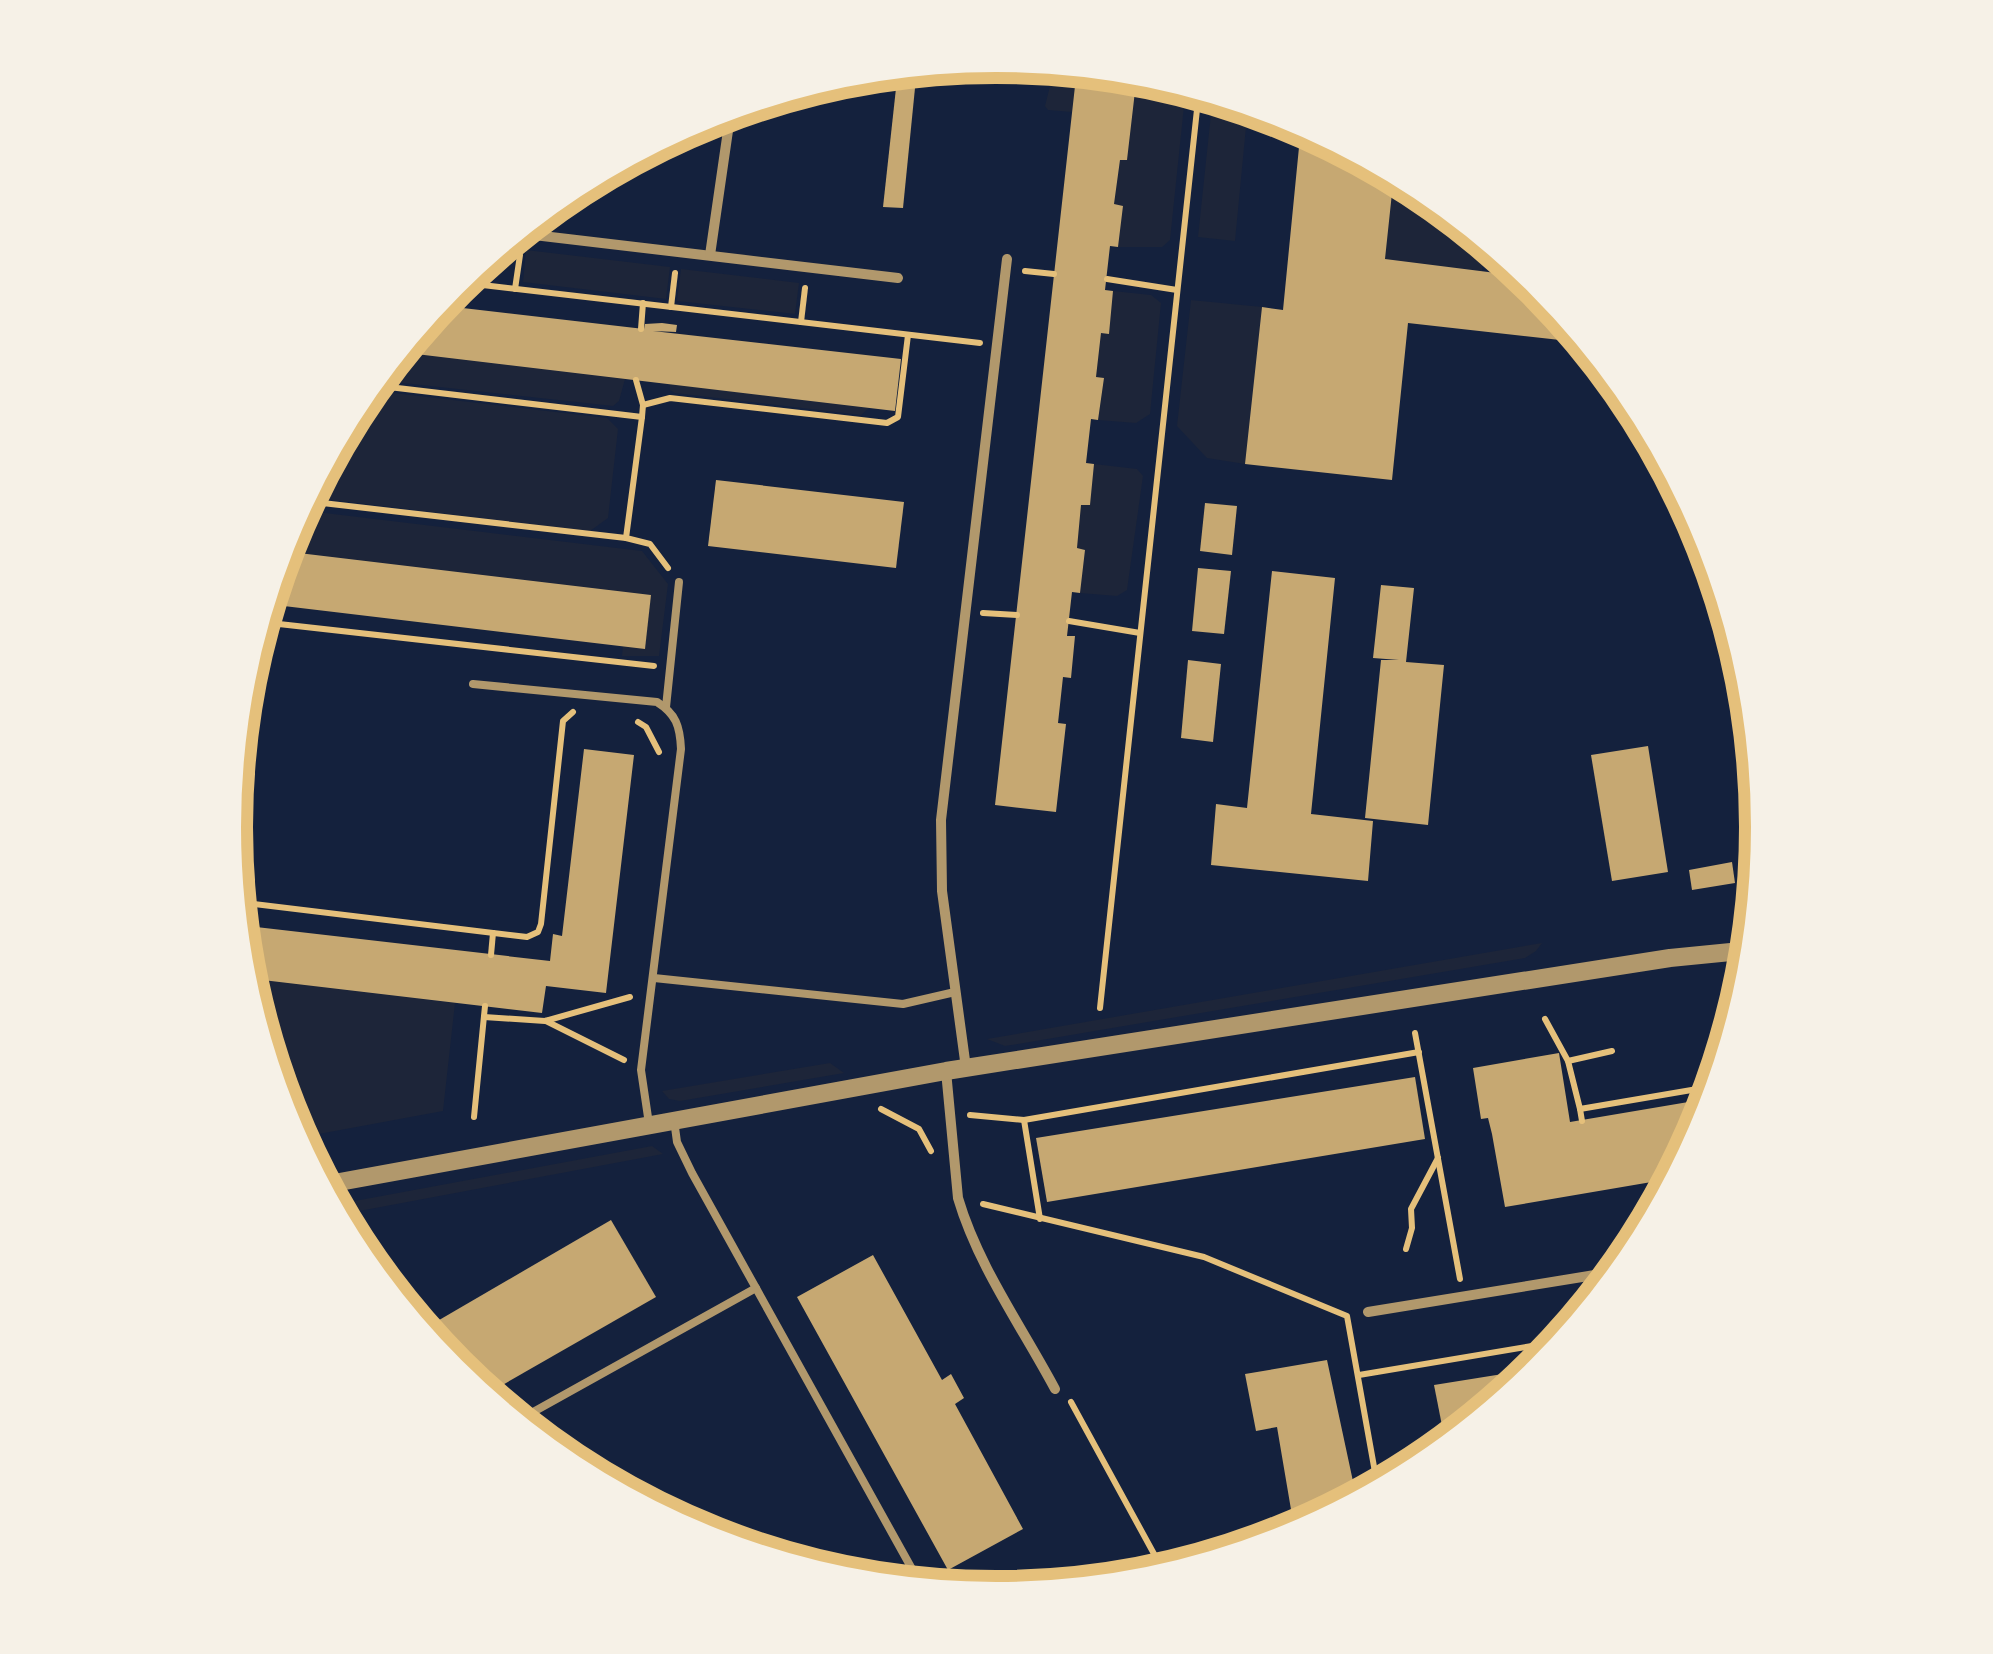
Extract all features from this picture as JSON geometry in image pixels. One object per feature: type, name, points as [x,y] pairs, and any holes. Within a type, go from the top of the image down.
[{"type":"street","points":[[710,255],[728,128]]},
{"type":"street","points":[[536,235],[898,278]]},
{"type":"street","points":[[966,1068],[942,891],[941,820],[1006,259]]},
{"type":"street","points":[[337,1183],[966,1068],[1670,958],[1736,952]]},
{"type":"street","points":[[946,1072],[958,1198],[979,1252],[1055,1389]]},
{"type":"street","points":[[1368,1312],[1597,1274]]},
{"type":"lane","points":[[666,708],[680,582]]},
{"type":"lane","points":[[473,684],[657,702],[672,711],[680,728],[681,749],[641,1070],[649,1125]]},
{"type":"lane","points":[[654,978],[903,1004],[955,992]]},
{"type":"lane","points":[[674,1120],[678,1142],[692,1173],[914,1572]]},
{"type":"lane","points":[[530,1414],[756,1288]]},
{"type":"path","points":[[1100,1008],[1197,105]]},
{"type":"path","points":[[516,289],[519,249]]},
{"type":"path","points":[[671,306],[678,251]]},
{"type":"path","points":[[801,322],[808,267]]},
{"type":"path","points":[[1019,270],[1054,274]]},
{"type":"path","points":[[1106,279],[1177,290]]},
{"type":"path","points":[[480,285],[938,338]]},
{"type":"path","points":[[641,329],[643,304]]},
{"type":"path","points":[[643,405],[670,398],[887,423],[898,417],[908,334]]},
{"type":"path","points":[[626,538],[643,405],[636,380]]},
{"type":"path","points":[[390,387],[642,417]]},
{"type":"path","points":[[321,503],[626,538],[650,544],[680,582]]},
{"type":"path","points":[[982,612],[1017,615]]},
{"type":"path","points":[[1069,622],[1140,633]]},
{"type":"path","points":[[276,624],[670,668]]},
{"type":"path","points":[[251,904],[527,936],[538,932],[542,924],[562,721],[570,713],[583,710]]},
{"type":"path","points":[[630,717],[646,727],[660,756]]},
{"type":"path","points":[[490,955],[494,932]]},
{"type":"path","points":[[484,1018],[545,1020],[636,995],[634,1012]]},
{"type":"path","points":[[474,1116],[485,1006]]},
{"type":"path","points":[[1545,1019],[1568,1060],[1582,1120]]},
{"type":"path","points":[[545,1020],[628,1061]]},
{"type":"path","points":[[1415,1033],[1462,1295]]},
{"type":"path","points":[[626,1072],[630,1045]]},
{"type":"path","points":[[952,1113],[1024,1120],[1419,1052]]},
{"type":"path","points":[[1568,1060],[1612,1052]]},
{"type":"path","points":[[1580,1109],[1698,1089]]},
{"type":"path","points":[[876,1106],[903,1122]]},
{"type":"path","points":[[1024,1120],[1040,1219]]},
{"type":"path","points":[[1406,1249],[1412,1228],[1410,1209],[1438,1158]]},
{"type":"path","points":[[958,1198],[1204,1257],[1347,1316],[1375,1473]]},
{"type":"path","points":[[1359,1376],[1538,1344]]},
{"type":"path","points":[[1069,1400],[1157,1559]]},
{"type":"shaded area","points":[[1052,80],[1075,82],[1072,112],[1048,110],[1045,106]]},
{"type":"shaded area","points":[[1135,91],[1184,102],[1170,240],[1162,247],[1118,247],[1123,207],[1114,204],[1120,160],[1127,160]]},
{"type":"shaded area","points":[[1211,109],[1247,121],[1235,241],[1198,237]]},
{"type":"shaded area","points":[[1392,191],[1484,257],[1482,271],[1385,259]]},
{"type":"shaded area","points":[[526,250],[670,267],[666,299],[523,282]]},
{"type":"shaded area","points":[[681,269],[799,283],[795,314],[677,301]]},
{"type":"shaded area","points":[[1113,291],[1151,295],[1161,303],[1150,414],[1136,423],[1098,420],[1104,379],[1096,377],[1101,333],[1109,333]]},
{"type":"shaded area","points":[[1191,300],[1262,307],[1245,464],[1207,458],[1177,426]]},
{"type":"shaded area","points":[[416,354],[625,379],[619,401],[613,406],[394,382]]},
{"type":"shaded area","points":[[670,384],[869,408],[861,415],[675,393]]},
{"type":"shaded area","points":[[387,392],[607,418],[618,429],[608,518],[590,531],[323,499],[347,452]]},
{"type":"shaded area","points":[[1094,464],[1137,469],[1143,476],[1127,590],[1117,596],[1080,593],[1085,550],[1077,548],[1081,505],[1090,504]]},
{"type":"shaded area","points":[[317,512],[642,551],[668,584],[659,656],[622,656],[623,646],[645,648],[651,595],[299,553]]},
{"type":"shaded area","points":[[1542,943],[1525,958],[1005,1046],[987,1039]]},
{"type":"shaded area","points":[[263,980],[455,1003],[443,1111],[314,1135],[287,1068]]},
{"type":"shaded area","points":[[830,1063],[844,1073],[680,1101],[669,1099],[662,1091]]},
{"type":"shaded area","points":[[652,1146],[663,1154],[353,1212],[347,1202]]},
{"type":"building","points":[[916,82],[903,208],[883,207],[896,84]]},
{"type":"building","points":[[1075,82],[1135,91],[1127,160],[1120,160],[1114,204],[1123,206],[1118,247],[1110,246],[1105,290],[1113,291],[1109,334],[1101,333],[1096,377],[1104,378],[1098,420],[1091,419],[1086,463],[1094,464],[1090,505],[1081,505],[1077,548],[1085,550],[1080,593],[1072,592],[1067,636],[1075,636],[1071,678],[1063,677],[1058,723],[1066,724],[1056,812],[995,805]]},
{"type":"building","points":[[1299,142],[1392,191],[1385,259],[1502,274],[1566,341],[1408,323],[1392,480],[1245,464],[1262,307],[1283,310]]},
{"type":"building","points":[[457,307],[644,329],[645,324],[662,323],[677,325],[676,332],[653,331],[901,359],[895,411],[416,354]]},
{"type":"building","points":[[716,480],[904,502],[896,568],[708,546]]},
{"type":"building","points":[[1205,503],[1237,506],[1232,555],[1200,551]]},
{"type":"building","points":[[299,553],[651,595],[645,649],[281,606]]},
{"type":"building","points":[[1198,568],[1231,571],[1224,634],[1192,631]]},
{"type":"building","points":[[1272,571],[1335,578],[1311,814],[1373,821],[1368,881],[1211,865],[1216,804],[1247,808]]},
{"type":"building","points":[[1381,585],[1414,588],[1406,662],[1444,665],[1428,825],[1365,818],[1381,660],[1399,660],[1373,658]]},
{"type":"building","points":[[1188,660],[1221,664],[1213,742],[1181,738]]},
{"type":"building","points":[[1648,746],[1668,872],[1612,881],[1591,755]]},
{"type":"building","points":[[584,749],[634,755],[606,993],[546,986],[542,1013],[263,980],[253,927],[550,961],[553,934],[562,936]]},
{"type":"building","points":[[1732,862],[1735,883],[1692,890],[1689,870]]},
{"type":"building","points":[[1559,1053],[1570,1122],[1694,1101],[1657,1181],[1505,1207],[1492,1134],[1488,1118],[1481,1119],[1473,1068]]},
{"type":"building","points":[[1415,1077],[1425,1139],[1047,1202],[1036,1138]]},
{"type":"building","points":[[611,1220],[656,1297],[498,1387],[435,1323]]},
{"type":"building","points":[[873,1255],[942,1380],[951,1374],[964,1398],[955,1404],[1023,1529],[948,1570],[797,1297]]},
{"type":"building","points":[[1327,1360],[1354,1485],[1292,1515],[1277,1427],[1256,1431],[1245,1374]]},
{"type":"building","points":[[1510,1373],[1443,1429],[1434,1385]]}]
